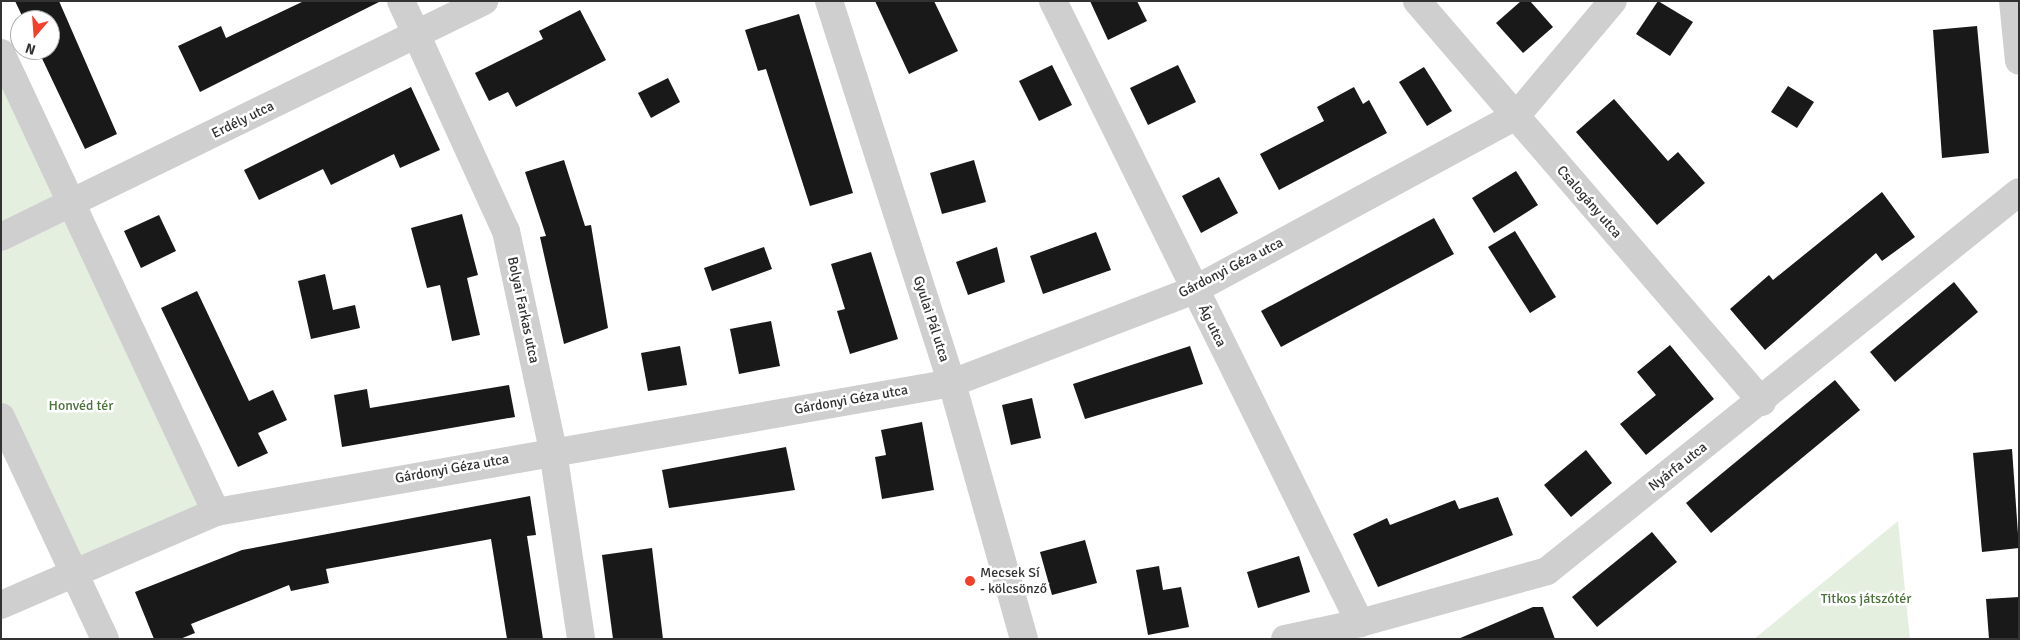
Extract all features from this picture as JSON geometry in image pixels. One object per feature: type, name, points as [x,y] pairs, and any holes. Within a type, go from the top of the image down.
[{"type":"street","name":"Bolyai Farkas utca","points":[[401,1],[420,35],[506,231],[553,451],[581,639]]},
{"type":"street","name":"Erdély utca","points":[[1,237],[420,35],[484,1]]},
{"type":"street","name":"Gyulai Pál utca","points":[[828,1],[952,384],[1024,639]]},
{"type":"street","name":"Ág utca","points":[[1053,1],[1360,623]]},
{"type":"street","name":"Csalogány utca","points":[[1417,1],[1762,402]]},
{"type":"street","name":"Gárdonyi Géza utca","points":[[1,605],[75,571],[216,512],[553,451],[952,384],[1194,290],[1516,116],[1613,1]]},
{"type":"street","points":[[2013,1],[2019,61]]},
{"type":"street","points":[[1,53],[216,512]]},
{"type":"street","name":"Nyárfa utca","points":[[1285,639],[1360,623],[1547,570],[1762,402],[2019,192]]},
{"type":"street","points":[[1,417],[75,571],[105,639]]},
{"type":"green space","name":"Honvéd tér","points":[[1,53],[216,512],[75,571],[1,417]]},
{"type":"green space","name":"Titkos játszótér","points":[[1898,521],[1910,639],[1754,639]]},
{"type":"building","points":[[15,1],[59,1],[117,134],[85,149],[43,60],[60,60],[60,10],[19,10]]},
{"type":"building","points":[[304,1],[381,1],[200,92],[178,46],[221,26],[226,38]]},
{"type":"building","points":[[875,1],[934,1],[958,51],[909,74]]},
{"type":"building","points":[[1090,1],[1137,1],[1147,21],[1108,40]]},
{"type":"building","points":[[1521,1],[1530,1],[1553,27],[1523,53],[1496,23]]},
{"type":"building","points":[[1658,1],[1693,22],[1670,56],[1636,34]]},
{"type":"building","points":[[580,10],[606,60],[516,107],[508,92],[489,101],[475,73],[543,39],[539,31]]},
{"type":"building","points":[[799,14],[853,193],[810,206],[766,69],[758,71],[745,30]]},
{"type":"building","points":[[1977,26],[1989,153],[1942,158],[1933,30]]},
{"type":"building","points":[[1052,65],[1072,105],[1039,121],[1019,81]]},
{"type":"building","points":[[1178,65],[1196,102],[1148,125],[1130,88]]},
{"type":"building","points":[[1424,67],[1452,111],[1427,126],[1399,82]]},
{"type":"building","points":[[668,78],[680,102],[651,118],[638,93]]},
{"type":"building","points":[[1788,86],[1814,102],[1797,128],[1771,112]]},
{"type":"building","points":[[411,87],[440,150],[400,168],[394,154],[331,185],[323,169],[259,200],[244,170]]},
{"type":"building","points":[[1354,87],[1363,104],[1369,100],[1387,133],[1279,190],[1260,154],[1324,121],[1317,107]]},
{"type":"building","points":[[1614,99],[1668,161],[1678,152],[1705,183],[1657,225],[1576,132]]},
{"type":"building","points":[[564,160],[585,226],[591,225],[608,328],[564,344],[540,237],[546,236],[525,172]]},
{"type":"building","points":[[974,160],[986,202],[942,214],[930,173]]},
{"type":"building","points":[[1516,171],[1538,205],[1494,233],[1472,198]]},
{"type":"building","points":[[1219,177],[1238,213],[1201,233],[1182,196]]},
{"type":"building","points":[[1882,192],[1915,237],[1882,261],[1876,253],[1765,350],[1730,309],[1769,275],[1773,280]]},
{"type":"building","points":[[462,214],[478,275],[467,278],[480,335],[452,341],[440,285],[427,288],[411,228]]},
{"type":"building","points":[[159,215],[176,251],[141,268],[124,231]]},
{"type":"building","points":[[1434,218],[1454,254],[1281,347],[1261,311]]},
{"type":"building","points":[[1515,231],[1556,297],[1530,313],[1488,247]]},
{"type":"building","points":[[1096,232],[1111,270],[1043,294],[1030,256]]},
{"type":"building","points":[[764,247],[772,269],[712,291],[704,268]]},
{"type":"building","points":[[997,247],[1005,282],[968,295],[956,262]]},
{"type":"building","points":[[871,252],[898,339],[850,354],[837,311],[845,309],[831,264]]},
{"type":"building","points":[[325,274],[333,310],[355,305],[360,328],[311,339],[298,281]]},
{"type":"building","points":[[1954,282],[1978,312],[1895,382],[1870,352]]},
{"type":"building","points":[[197,291],[249,401],[273,390],[287,420],[258,433],[268,453],[238,467],[161,308]]},
{"type":"building","points":[[771,321],[780,366],[739,374],[730,329]]},
{"type":"building","points":[[1670,345],[1714,399],[1646,455],[1620,424],[1656,395],[1637,372]]},
{"type":"building","points":[[680,346],[687,385],[648,391],[641,353]]},
{"type":"building","points":[[1190,346],[1203,384],[1085,419],[1073,384]]},
{"type":"building","points":[[1835,380],[1860,410],[1711,533],[1686,503]]},
{"type":"building","points":[[509,385],[515,417],[342,447],[334,395],[367,389],[370,408]]},
{"type":"building","points":[[1032,398],[1041,438],[1011,445],[1002,405]]},
{"type":"building","points":[[922,422],[934,490],[882,499],[875,457],[886,455],[881,430]]},
{"type":"building","points":[[786,447],[795,490],[669,508],[662,470]]},
{"type":"building","points":[[2012,449],[2019,548],[1982,552],[1973,453]]},
{"type":"building","points":[[1586,450],[1612,483],[1571,517],[1544,485]]},
{"type":"building","points":[[530,496],[536,535],[527,536],[543,639],[507,639],[491,539],[326,569],[329,583],[291,591],[289,585],[191,624],[195,633],[180,639],[154,639],[135,592],[242,550]]},
{"type":"building","points":[[1498,497],[1513,535],[1378,587],[1353,534],[1387,518],[1390,525],[1455,500],[1459,509]]},
{"type":"building","points":[[1652,532],[1677,562],[1597,627],[1572,597]]},
{"type":"building","points":[[1085,540],[1097,583],[1052,595],[1040,552]]},
{"type":"building","points":[[652,548],[663,639],[613,639],[602,555]]},
{"type":"building","points":[[1299,556],[1310,592],[1258,608],[1247,572]]},
{"type":"building","points":[[1159,566],[1163,590],[1181,587],[1189,627],[1148,635],[1136,570]]},
{"type":"building","points":[[2019,597],[2019,639],[1989,639],[1986,599]]},
{"type":"building","points":[[1533,607],[1543,607],[1555,639],[1458,639]]},
{"type":"place","name":"Mecsek Sí - kölcsönző","points":[[970,581]]}]
